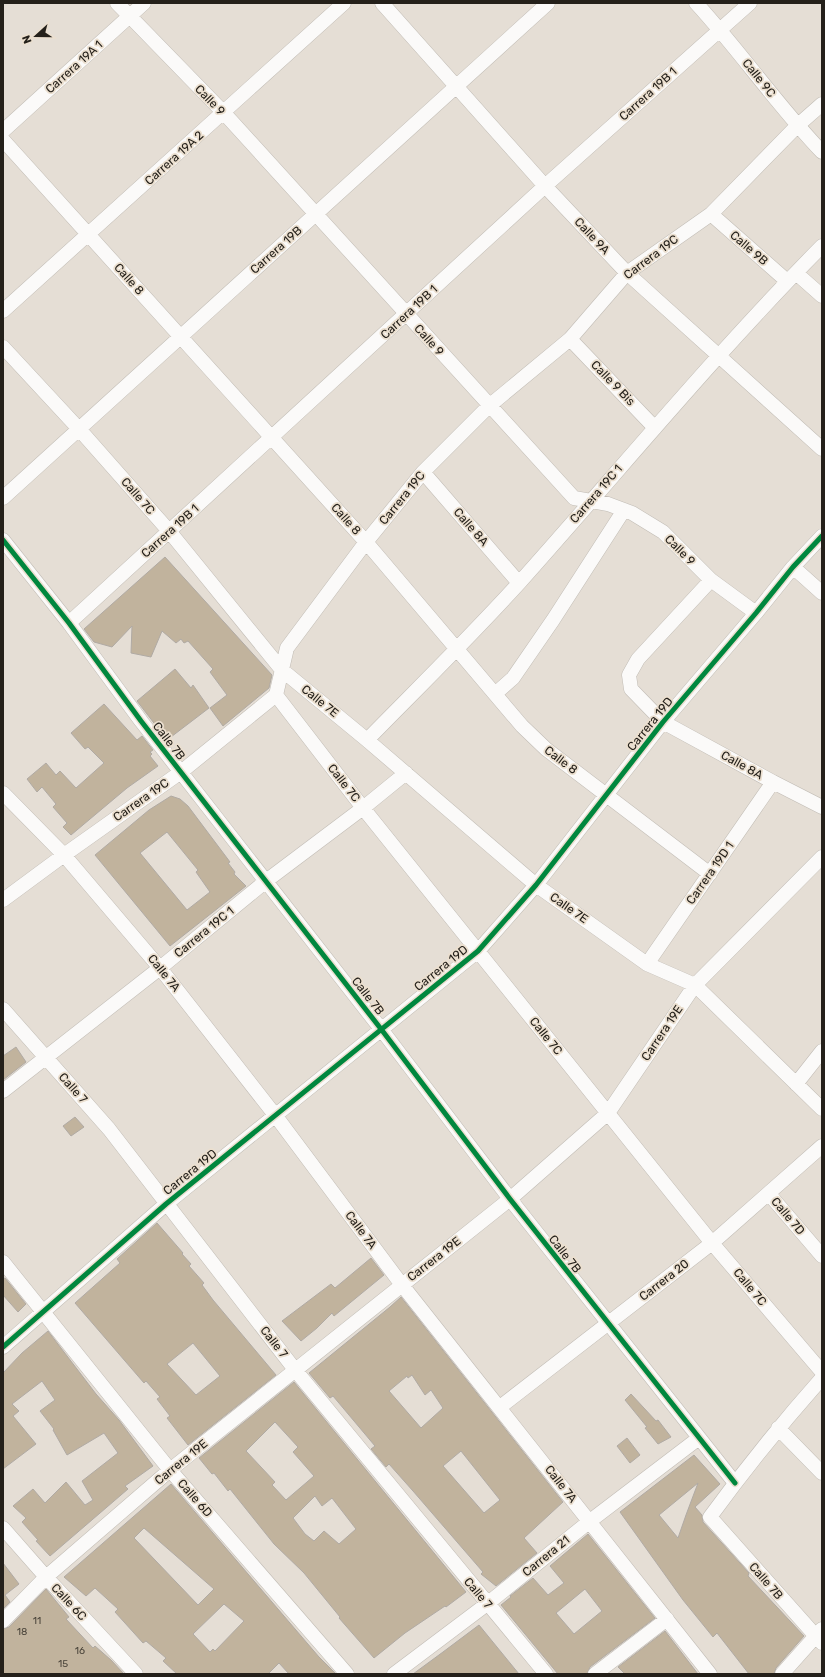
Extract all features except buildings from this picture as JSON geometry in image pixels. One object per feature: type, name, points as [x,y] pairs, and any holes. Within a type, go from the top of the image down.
[{"type":"street","name":"Calle 9","points":[[117,3],[224,113],[574,498],[590,500],[632,513],[663,532],[711,580],[756,614]]},
{"type":"street","name":"Carrera 19A 1","points":[[3,131],[144,3]]},
{"type":"street","name":"Carrera 19A 2","points":[[3,311],[344,3]]},
{"type":"street","name":"Calle 9A","points":[[382,3],[546,186],[627,273],[822,449]]},
{"type":"street","name":"Carrera 19B","points":[[3,498],[548,3]]},
{"type":"street","name":"Calle 9C","points":[[696,3],[720,30],[797,126],[822,152]]},
{"type":"street","name":"Carrera 19B 1","points":[[69,623],[546,186],[750,3]]},
{"type":"street","name":"Carrera 19C","points":[[3,900],[181,772],[276,695],[287,648],[366,542],[423,472],[489,406],[570,339],[627,273],[711,214],[797,126],[822,104]]},
{"type":"street","name":"Calle 8","points":[[3,140],[366,542],[522,726],[546,750],[607,794],[710,874]]},
{"type":"street","name":"Calle 9B","points":[[711,214],[792,277],[822,296]]},
{"type":"street","name":"Carrera 19C 1","points":[[367,740],[456,650],[519,583],[590,500],[719,355],[822,246]]},
{"type":"street","name":"Calle 9 Bis","points":[[570,339],[655,428]]},
{"type":"street","name":"Calle 7C","points":[[3,347],[79,429],[169,531],[282,670]]},
{"type":"street","name":"Calle 8A","points":[[423,472],[519,583]]},
{"type":"street","points":[[495,694],[518,672],[624,510]]},
{"type":"street","name":"Carrera 19D","points":[[3,1346],[166,1204],[478,951],[536,885],[663,722],[756,614],[793,567],[822,536]]},
{"type":"street","name":"Calle 7B","points":[[3,540],[69,623],[181,772],[381,1029],[510,1199],[734,1483],[710,1517],[820,1637]]},
{"type":"street","points":[[793,567],[822,593]]},
{"type":"street","name":"Calle 8A","points":[[711,580],[638,659],[629,675],[631,689],[663,722],[822,807]]},
{"type":"street","name":"Calle 7E","points":[[282,670],[406,773],[536,885],[647,964],[695,985],[822,1109]]},
{"type":"street","name":"Calle 7C","points":[[276,695],[363,808],[712,1243],[822,1372]]},
{"type":"street","name":"Carrera 19C 1","points":[[3,1091],[406,773]]},
{"type":"street","name":"Carrera 19D 1","points":[[647,964],[773,782]]},
{"type":"street","name":"Calle 7A","points":[[3,793],[64,855],[160,968],[275,1115],[402,1285],[590,1520],[710,1674]]},
{"type":"street","name":"Carrera 19E","points":[[3,1621],[46,1578],[170,1470],[510,1199],[608,1114],[695,985],[822,857]]},
{"type":"street","name":"Calle 7","points":[[3,1009],[109,1129],[296,1371],[546,1674]]},
{"type":"street","points":[[796,1084],[822,1051]]},
{"type":"street","name":"Carrera 20","points":[[500,1407],[712,1243],[822,1146]]},
{"type":"street","name":"Calle 7D","points":[[769,1194],[822,1256]]},
{"type":"street","name":"Calle 6D","points":[[3,1262],[170,1470],[347,1674]]},
{"type":"street","points":[[734,1483],[778,1428],[822,1378]]},
{"type":"street","points":[[778,1428],[822,1473]]},
{"type":"street","name":"Carrera 21","points":[[394,1674],[487,1604],[590,1520],[699,1438]]},
{"type":"street","name":"Calle 6C","points":[[3,1528],[46,1578],[136,1674]]},
{"type":"street","points":[[594,1674],[667,1619]]},
{"type":"street","points":[[782,1674],[820,1637]]},
{"type":"cycle path","points":[[3,1347],[166,1204],[478,951],[536,885],[663,722],[756,613],[793,567],[822,536]]},
{"type":"cycle path","points":[[3,540],[69,623],[141,721],[381,1029],[510,1199],[735,1483]]}]
